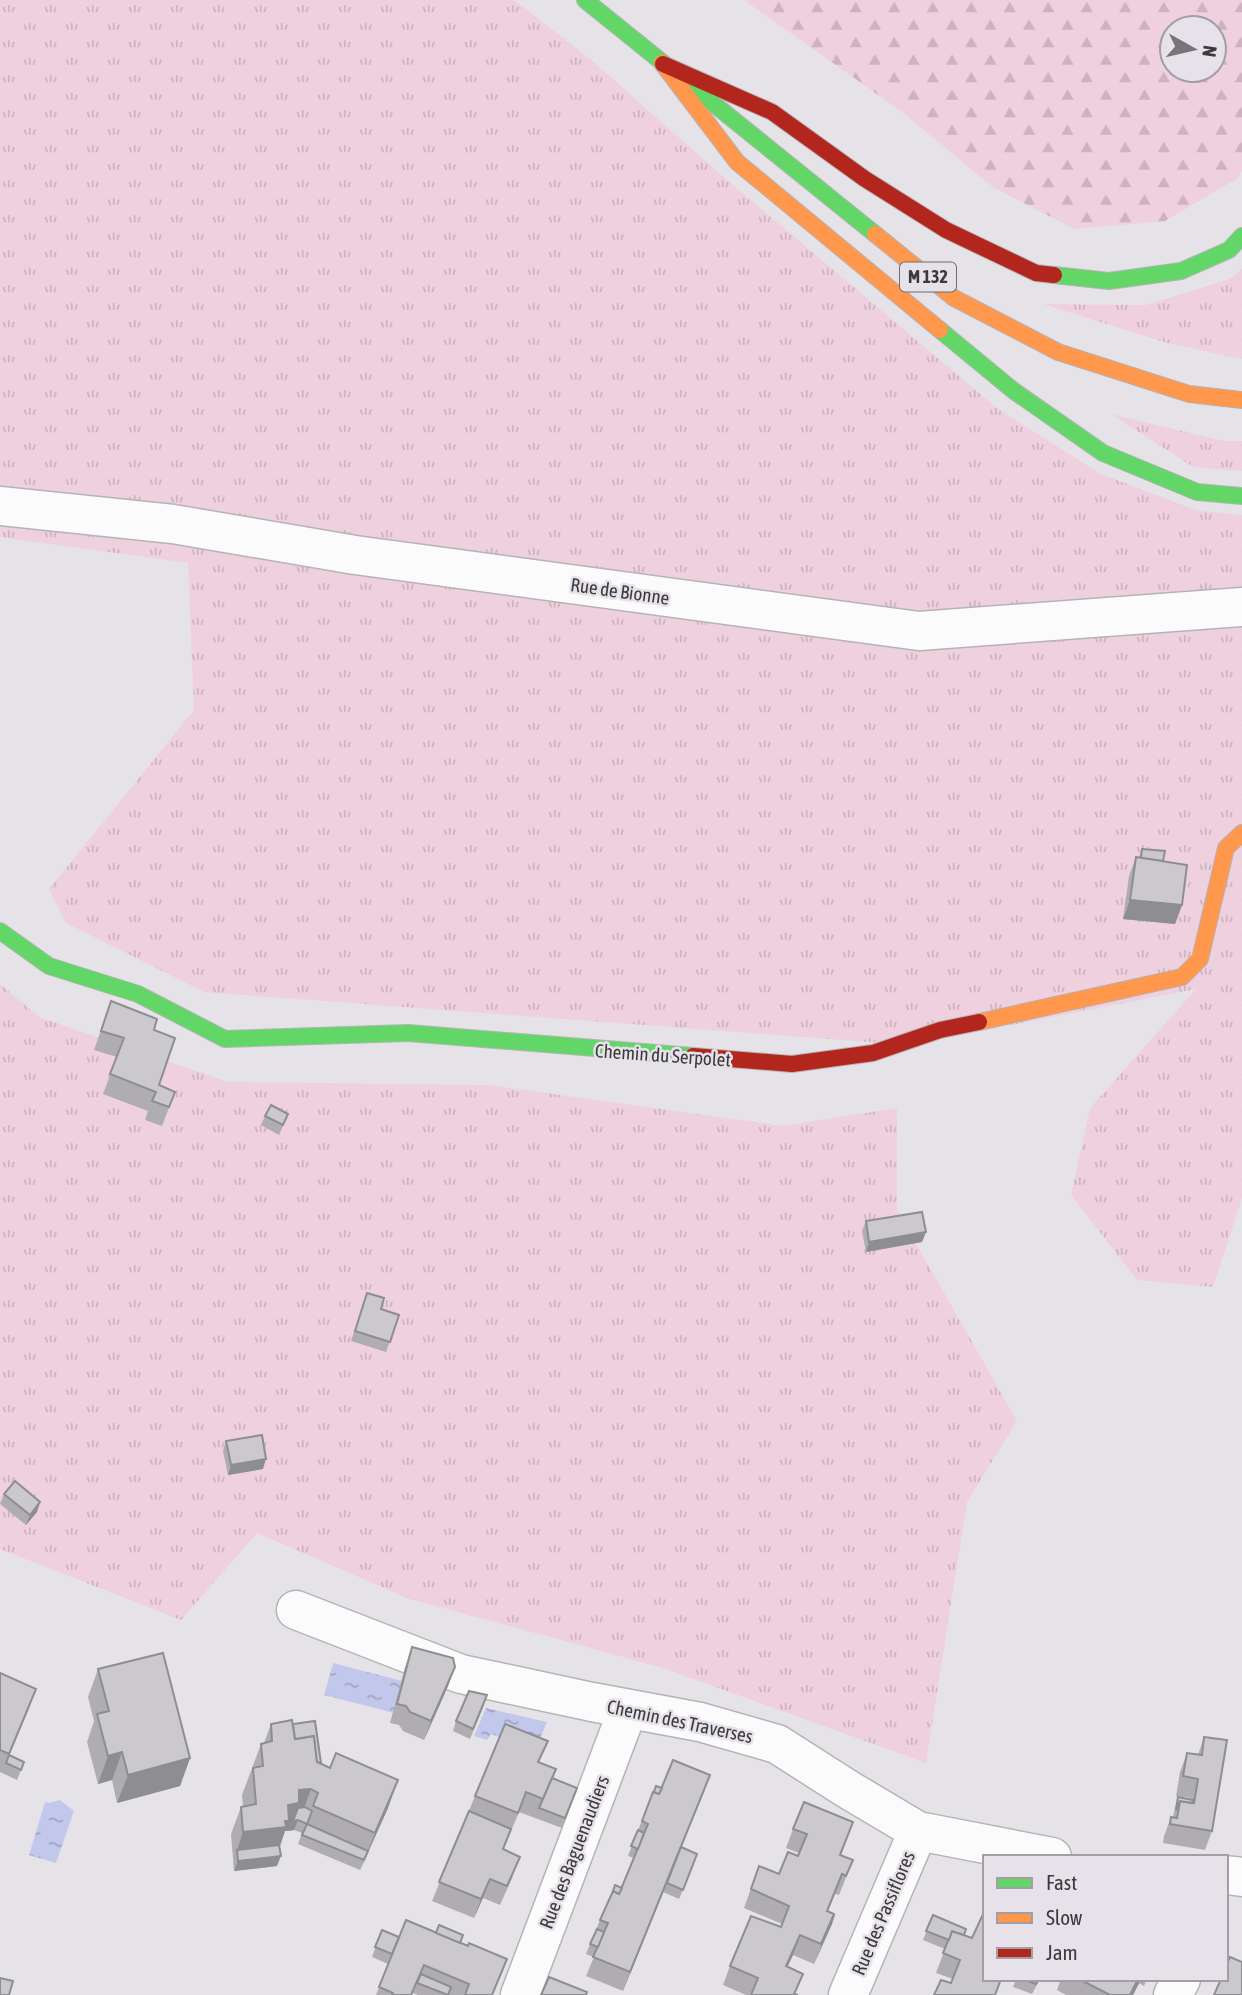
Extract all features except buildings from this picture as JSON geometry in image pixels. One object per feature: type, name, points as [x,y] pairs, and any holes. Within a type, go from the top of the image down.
[{"type":"main road","name":"M 132","points":[[585,0],[954,298],[1058,352],[1189,394],[1242,400]]},
{"type":"main road","points":[[662,63],[772,112],[865,179],[946,230],[1036,273],[1109,281],[1181,271],[1229,250],[1242,236]]},
{"type":"main road","points":[[662,63],[737,162],[1014,391],[1103,453],[1198,492],[1242,496]]},
{"type":"main road","name":"Chemin du Serpolet","points":[[0,931],[49,967],[138,994],[225,1039],[408,1033],[792,1064],[873,1053],[940,1030],[1182,977],[1200,959],[1226,848],[1242,833]]},
{"type":"street","name":"Rue de Bionne","points":[[0,506],[173,524],[355,555],[919,631],[1242,607]]},
{"type":"street","name":"Chemin des Traverses","points":[[296,1610],[461,1674],[700,1722],[777,1744],[918,1831],[1042,1855]]},
{"type":"street","name":"Rue des Baguenaudiers","points":[[520,1995],[628,1709]]},
{"type":"street","name":"Rue des Passiflores","points":[[848,1995],[918,1831]]},
{"type":"green space","points":[[0,0],[514,0],[589,58],[726,179],[998,409],[1101,474],[1196,510],[1242,515],[1242,1198],[1213,1287],[1137,1280],[1071,1195],[1090,1108],[1196,989],[910,1045],[204,992],[66,923],[49,889],[194,710],[188,563],[0,537]]},
{"type":"green space","points":[[744,0],[1242,0],[1242,171],[1238,178],[1165,221],[1075,229],[994,188],[902,112]]},
{"type":"green space","points":[[1242,269],[1242,359],[1167,343],[1043,304],[1146,305],[1230,279]]},
{"type":"green space","points":[[1111,414],[1224,441],[1242,441],[1242,471],[1193,467]]},
{"type":"green space","points":[[0,984],[39,1017],[228,1082],[489,1085],[783,1126],[897,1108],[897,1210],[1017,1421],[967,1502],[926,1763],[663,1668],[407,1598],[257,1533],[181,1620],[0,1549]]},
{"type":"water","points":[[333,1663],[402,1681],[394,1713],[324,1695]]},
{"type":"water","points":[[486,1708],[547,1722],[535,1752],[491,1734],[487,1740],[474,1736]]},
{"type":"water","points":[[60,1800],[74,1811],[56,1863],[29,1855],[45,1802]]},
{"type":"traffic: fast","points":[[585,0],[875,234]]},
{"type":"traffic: fast","points":[[1054,275],[1109,281],[1181,271],[1229,250],[1242,236]]},
{"type":"traffic: fast","points":[[940,330],[1014,391],[1103,453],[1197,492],[1242,496]]},
{"type":"traffic: fast","points":[[0,931],[49,966],[138,994],[225,1039],[408,1033],[693,1056]]},
{"type":"traffic: slow","points":[[662,63],[737,162],[940,330]]},
{"type":"traffic: slow","points":[[875,234],[954,298],[1058,352],[1189,394],[1242,400]]},
{"type":"traffic: slow","points":[[979,1022],[1182,977],[1200,959],[1226,848],[1242,833]]},
{"type":"traffic: jam","points":[[663,64],[772,112],[865,179],[946,230],[1036,273],[1054,275]]},
{"type":"traffic: jam","points":[[693,1056],[792,1064],[873,1053],[940,1030],[979,1022]]}]
